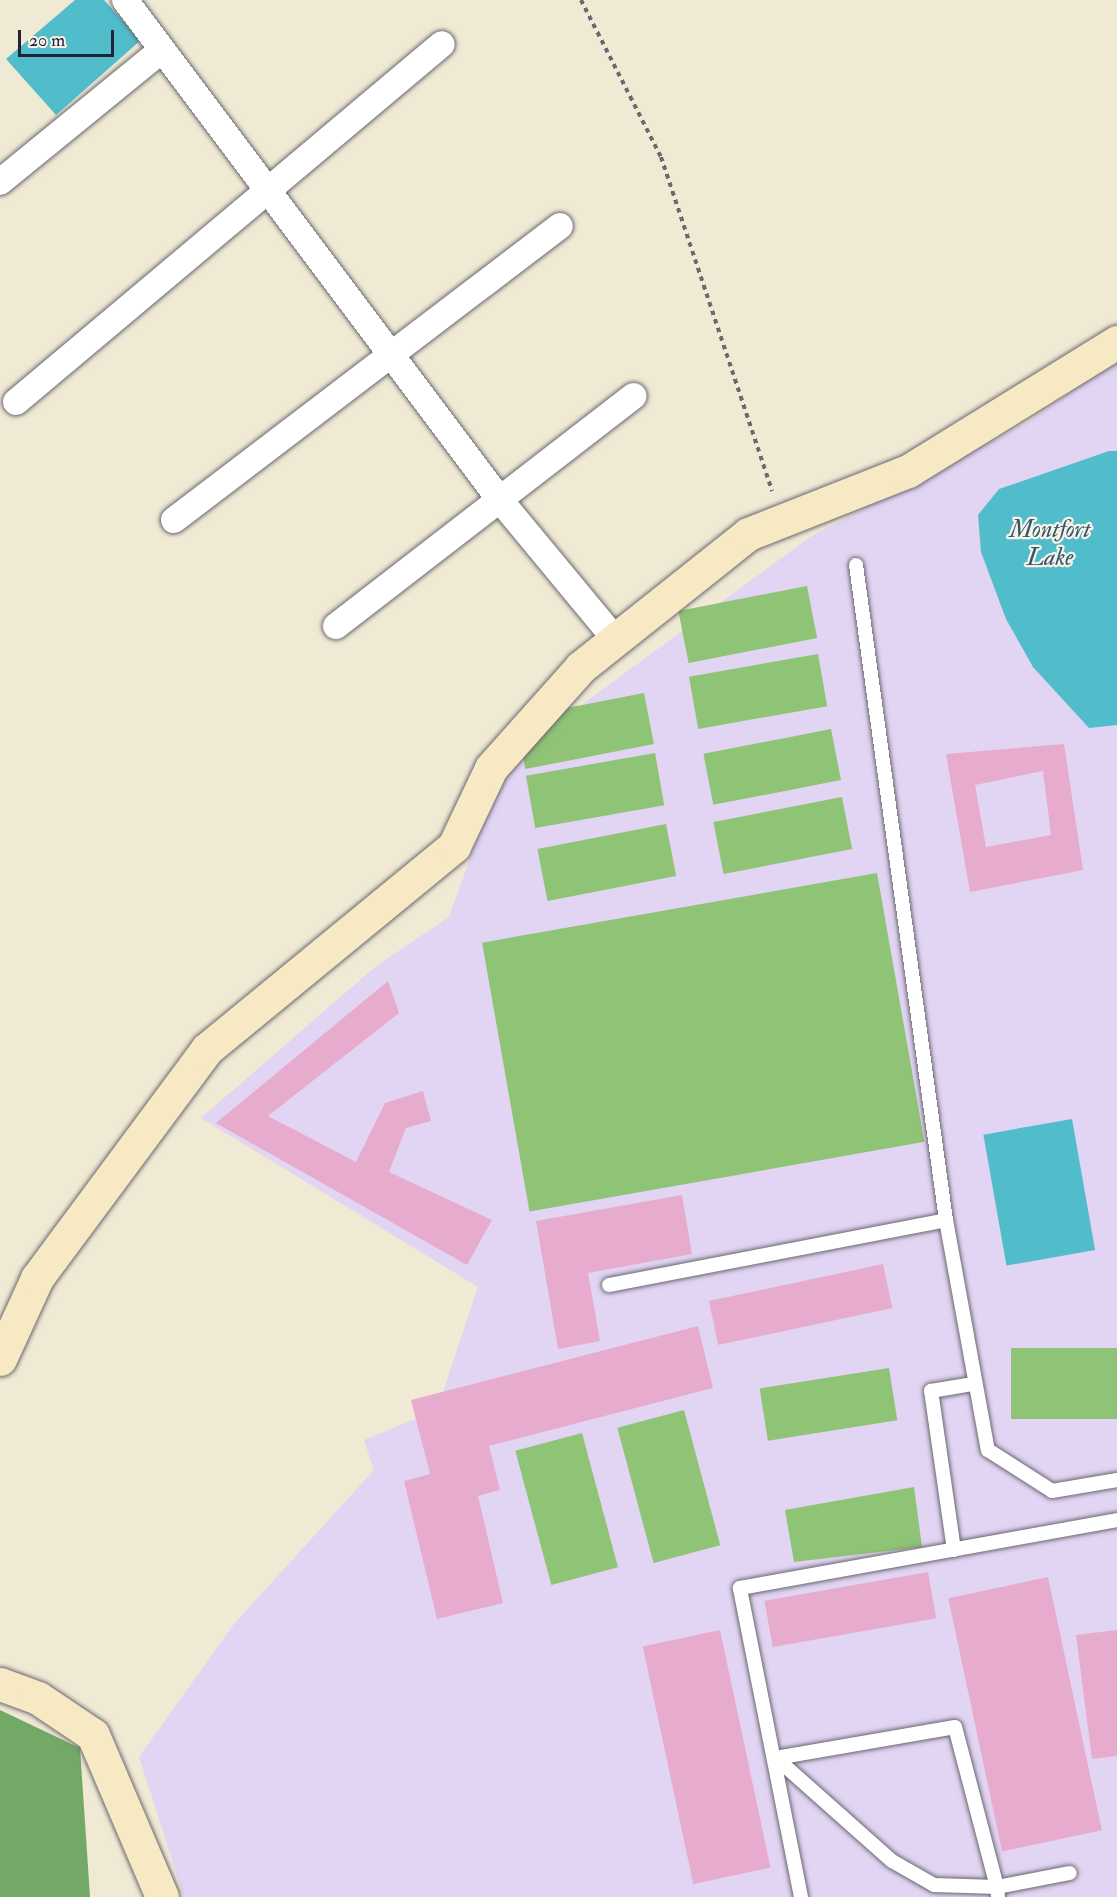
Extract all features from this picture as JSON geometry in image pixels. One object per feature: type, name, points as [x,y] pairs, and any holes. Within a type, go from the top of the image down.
[{"type":"main road","points":[[0,1359],[37,1278],[207,1049],[454,846],[491,768],[581,667],[748,534],[781,518],[908,471],[1117,342]]},
{"type":"main road","points":[[0,1684],[38,1698],[93,1735],[162,1897]]},
{"type":"street","points":[[125,0],[500,500],[615,639]]},
{"type":"street","points":[[16,402],[266,188],[442,44]]},
{"type":"street","points":[[0,182],[162,50]]},
{"type":"street","points":[[174,520],[560,226]]},
{"type":"street","points":[[336,626],[634,396]]},
{"type":"lane","points":[[856,565],[946,1220],[972,1384],[988,1450],[1052,1491],[1117,1480]]},
{"type":"lane","points":[[609,1285],[946,1220]]},
{"type":"lane","points":[[954,1550],[931,1391],[972,1384]]},
{"type":"lane","points":[[801,1897],[776,1758],[740,1588],[1117,1520]]},
{"type":"lane","points":[[776,1758],[955,1727],[997,1892]]},
{"type":"lane","points":[[776,1758],[892,1861],[934,1885],[997,1892],[1070,1873]]},
{"type":"path","points":[[581,0],[661,157],[781,518]]},
{"type":"shaded area","points":[[1117,361],[1117,1897],[184,1897],[139,1757],[234,1624],[374,1470],[364,1440],[437,1410],[478,1287],[201,1118],[375,967],[449,917],[504,762],[810,537],[1026,423]]},
{"type":"green space","points":[[807,586],[817,638],[689,663],[678,611]]},
{"type":"green space","points":[[818,654],[827,706],[698,729],[689,677]]},
{"type":"green space","points":[[644,693],[654,744],[525,769],[515,718]]},
{"type":"green space","points":[[831,729],[841,780],[713,805],[703,754]]},
{"type":"green space","points":[[655,753],[664,805],[535,828],[526,776]]},
{"type":"green space","points":[[842,797],[852,849],[724,874],[713,822]]},
{"type":"green space","points":[[666,824],[676,876],[548,901],[537,849]]},
{"type":"green space","points":[[877,873],[924,1142],[529,1211],[482,943]]},
{"type":"green space","points":[[1011,1348],[1117,1348],[1117,1419],[1011,1419]]},
{"type":"green space","points":[[889,1368],[897,1420],[768,1441],[760,1388]]},
{"type":"green space","points":[[684,1410],[720,1545],[654,1563],[617,1428]]},
{"type":"green space","points":[[582,1433],[618,1567],[551,1585],[515,1451]]},
{"type":"green space","points":[[914,1487],[922,1547],[794,1562],[785,1510]]},
{"type":"green space","points":[[0,1710],[80,1748],[90,1897],[0,1897]]},
{"type":"water","points":[[75,0],[104,0],[141,40],[56,115],[6,59]]},
{"type":"water","name":"Montfort Lake","points":[[1109,451],[1117,451],[1117,725],[1089,728],[1033,667],[1006,619],[981,552],[978,515],[999,489]]},
{"type":"water","points":[[1072,1119],[1095,1250],[1006,1266],[983,1135]]},
{"type":"building","points":[[1064,744],[1083,870],[970,892],[946,754]],"holes":[[[1043,771],[1051,835],[986,847],[975,785]]]},
{"type":"building","points":[[388,981],[399,1013],[268,1116],[356,1162],[385,1103],[423,1091],[431,1121],[406,1128],[389,1172],[492,1220],[467,1265],[216,1123]]},
{"type":"building","points":[[682,1195],[692,1254],[588,1273],[600,1341],[558,1349],[536,1221]]},
{"type":"building","points":[[883,1264],[892,1308],[718,1345],[709,1301]]},
{"type":"building","points":[[698,1326],[713,1388],[489,1446],[500,1490],[478,1496],[503,1603],[437,1619],[404,1481],[430,1474],[411,1400]]},
{"type":"building","points":[[928,1572],[936,1618],[773,1647],[765,1601]]},
{"type":"building","points":[[1048,1577],[1102,1830],[1002,1852],[948,1598]]},
{"type":"building","points":[[720,1630],[771,1868],[693,1884],[643,1646]]},
{"type":"building","points":[[1117,1630],[1117,1756],[1092,1759],[1076,1635]]}]
